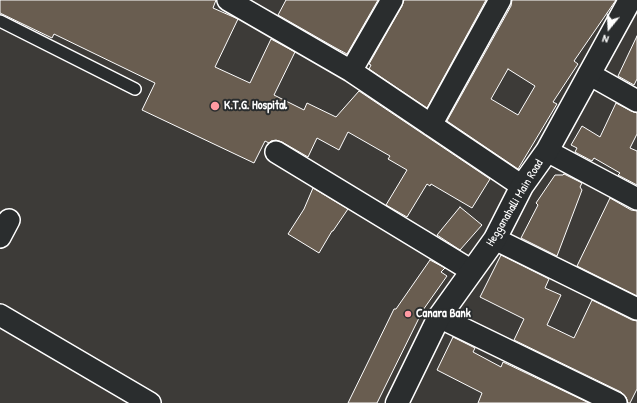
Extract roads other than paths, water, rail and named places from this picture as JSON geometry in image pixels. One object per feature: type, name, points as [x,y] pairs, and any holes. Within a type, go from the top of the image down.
[{"type":"main road","name":"Hegganahalli Main Road","points":[[402,401],[439,317],[495,239],[522,186],[547,151],[630,0]]},
{"type":"street","points":[[228,0],[351,71],[522,186]]},
{"type":"street","points":[[351,71],[392,0]]},
{"type":"street","points":[[431,125],[500,0]]},
{"type":"street","points":[[589,74],[637,101]]},
{"type":"street","points":[[547,151],[637,199]]},
{"type":"street","points":[[276,152],[472,270]]},
{"type":"street","points":[[495,239],[637,309]]},
{"type":"street","points":[[0,315],[150,403]]},
{"type":"street","points":[[439,317],[616,403]]},
{"type":"lane","points":[[0,22],[135,89]]},
{"type":"place","name":"K.T.G. Hospital","points":[[215,106]]},
{"type":"place","name":"Canara Bank","points":[[408,314]]}]
